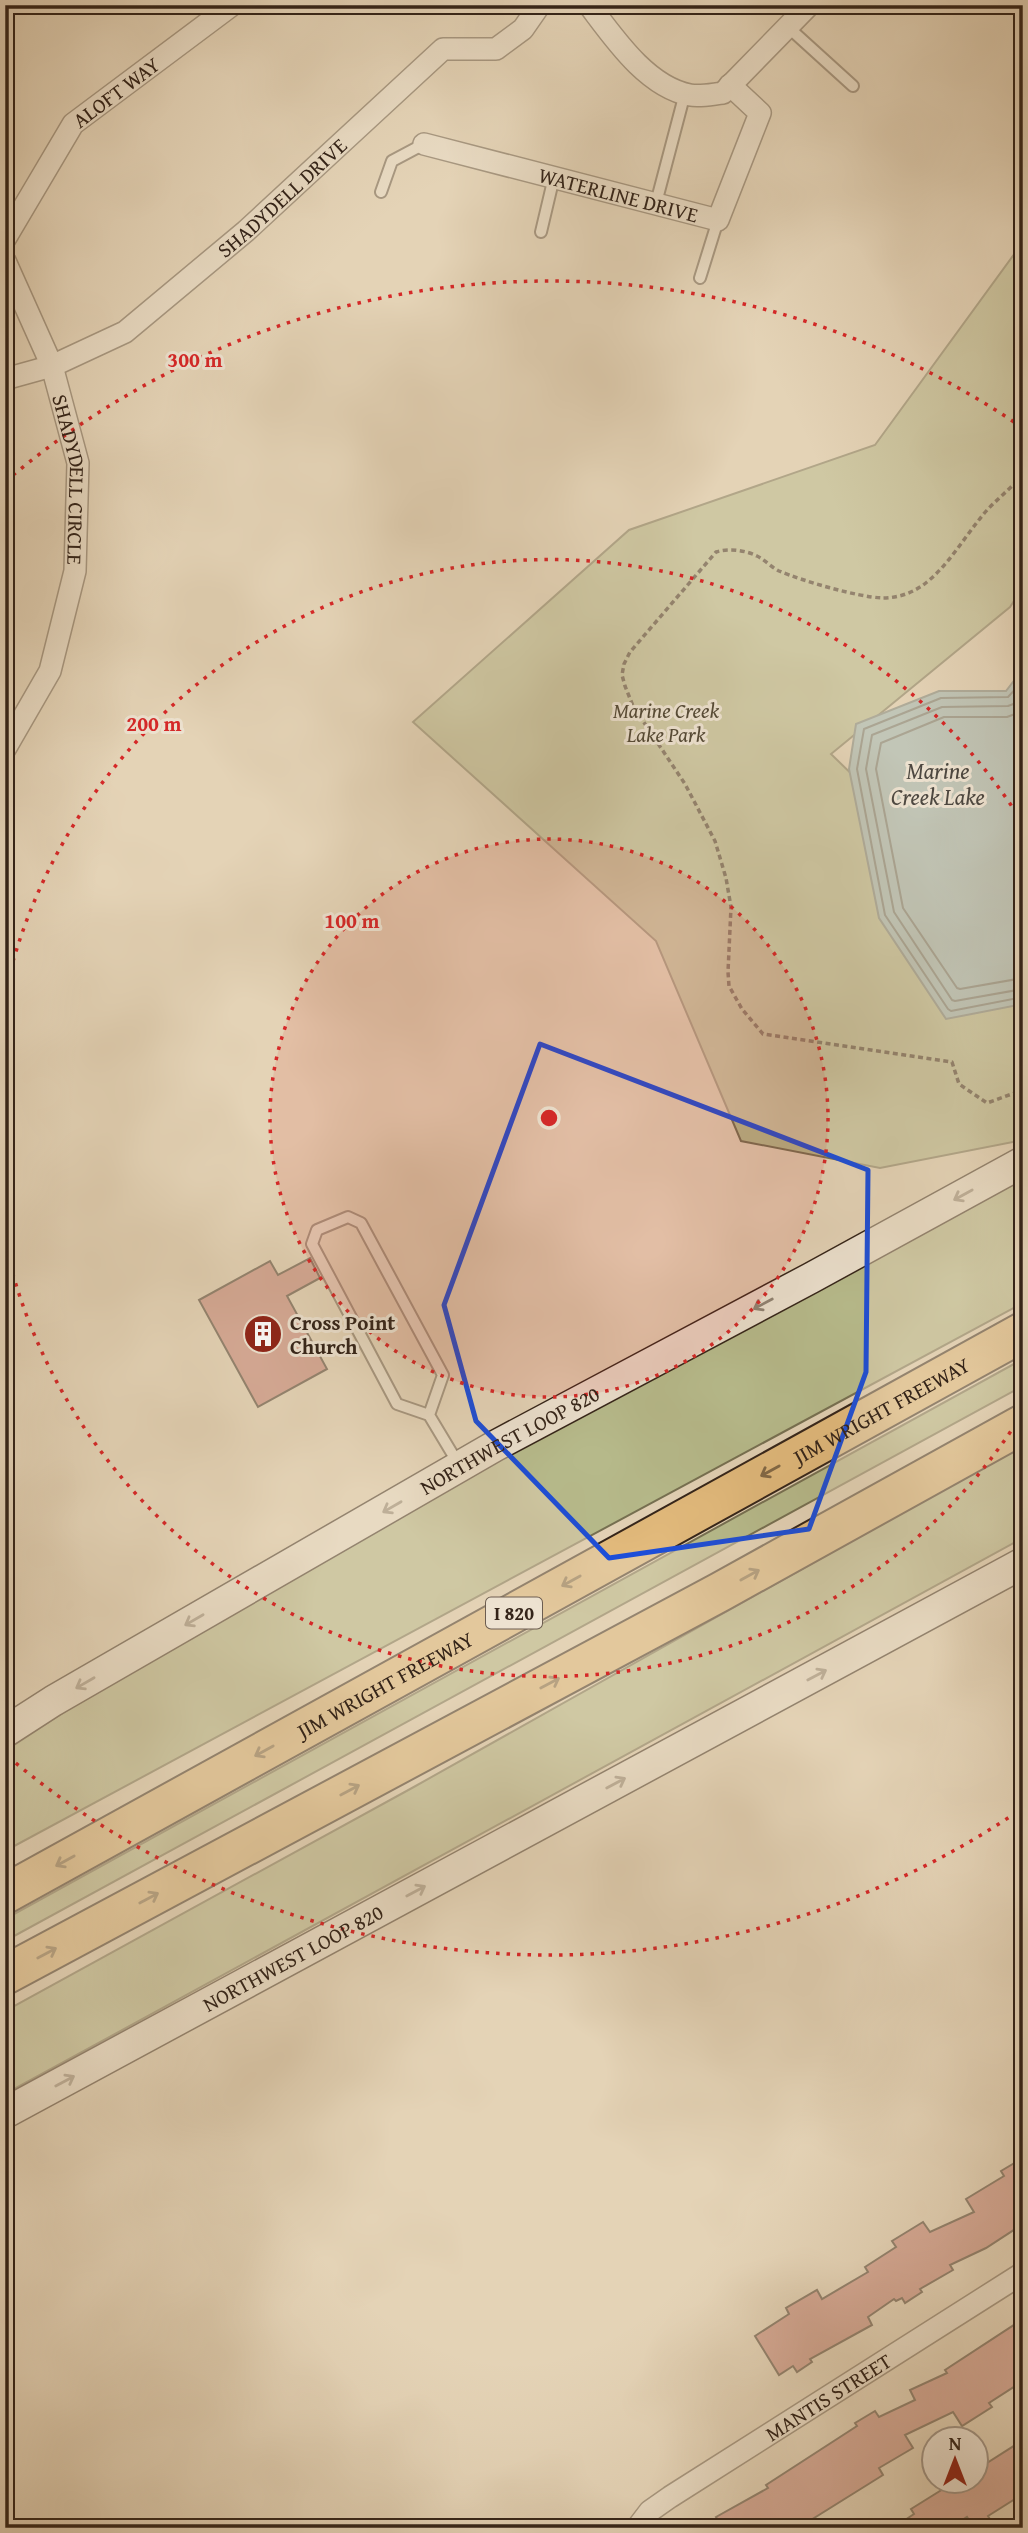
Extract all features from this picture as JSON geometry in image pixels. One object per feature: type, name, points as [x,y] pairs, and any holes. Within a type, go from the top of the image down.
[{"type":"highway","name":"JIM WRIGHT FREEWAY","points":[[5,1894],[1023,1332]]},
{"type":"highway","points":[[5,1975],[720,1592],[1023,1424]]},
{"type":"main road","name":"NORTHWEST LOOP 820","points":[[5,1732],[53,1701],[495,1446],[1023,1162]]},
{"type":"main road","name":"NORTHWEST LOOP 820","points":[[5,2113],[1023,1563]]},
{"type":"main road","points":[[5,1707],[53,1701]]},
{"type":"street","name":"ALOFT WAY","points":[[5,239],[73,124],[232,5]]},
{"type":"street","name":"SHADYDELL DRIVE","points":[[5,379],[52,366],[125,332],[246,231],[443,49],[496,49],[523,29],[539,5]]},
{"type":"street","points":[[589,5],[622,48],[662,85],[691,96],[723,93],[809,5]]},
{"type":"street","name":"WATERLINE DRIVE","points":[[424,144],[718,220],[760,113],[730,85]]},
{"type":"street","name":"SHADYDELL CIRCLE","points":[[5,261],[52,366],[78,463],[75,571],[50,671],[5,749]]},
{"type":"street","name":"MANTIS STREET","points":[[637,2528],[650,2511],[670,2497],[1023,2273]]},
{"type":"lane","points":[[788,27],[853,86]]},
{"type":"lane","points":[[656,203],[685,93]]},
{"type":"lane","points":[[381,192],[392,161],[424,144]]},
{"type":"lane","points":[[541,232],[554,177]]},
{"type":"lane","points":[[699,278],[718,220]]},
{"type":"lane","points":[[429,1415],[443,1375],[361,1223],[348,1217],[317,1230],[312,1244],[397,1404],[429,1415],[460,1468]]},
{"type":"path","points":[[1023,474],[982,516],[952,556],[926,583],[897,596],[866,596],[782,572],[770,567],[758,556],[727,549],[716,552],[630,652],[622,675],[634,706],[685,784],[715,841],[731,907],[728,972],[733,995],[763,1034],[952,1062],[959,1084],[987,1103],[1023,1090]]},
{"type":"highlighted area","points":[[540,1044],[868,1170],[866,1372],[809,1529],[609,1558],[476,1421],[444,1305]]},
{"type":"green space","name":"Marine Creek Lake Park","points":[[1023,242],[1023,587],[1010,607],[831,754],[1023,941],[1023,1140],[880,1168],[741,1141],[656,941],[413,722],[629,530],[875,445]]},
{"type":"green space","points":[[1023,1177],[1023,1303],[5,1851],[5,1751],[165,1646],[483,1469]]},
{"type":"green space","points":[[1023,1359],[1023,1386],[5,1941],[5,1919]]},
{"type":"green space","points":[[1023,1445],[1023,1538],[5,2094],[5,2011],[412,1788]]},
{"type":"water","name":"Marine Creek Lake","points":[[1023,669],[1023,1004],[946,1019],[879,918],[849,769],[856,724],[939,691],[1006,691]]},
{"type":"building","name":"Cross Point Church","points":[[310,1258],[320,1278],[287,1296],[327,1369],[258,1407],[199,1300],[270,1261],[278,1275]]},
{"type":"building","points":[[1023,2158],[1023,2224],[986,2248],[950,2265],[953,2270],[920,2289],[922,2292],[905,2303],[902,2298],[896,2301],[894,2299],[868,2317],[872,2325],[810,2359],[812,2362],[797,2372],[793,2366],[779,2375],[755,2336],[789,2314],[786,2308],[817,2290],[822,2299],[868,2272],[865,2267],[896,2247],[892,2241],[923,2222],[930,2232],[974,2212],[966,2199],[1004,2176],[1001,2171]]},
{"type":"building","points":[[1023,2319],[1023,2381],[989,2403],[992,2407],[965,2424],[961,2424],[953,2412],[928,2424],[920,2424],[920,2428],[905,2435],[913,2448],[879,2468],[883,2475],[798,2528],[723,2528],[716,2517],[768,2488],[766,2485],[857,2426],[855,2423],[875,2411],[879,2417],[915,2400],[910,2390],[947,2373],[945,2370]]},
{"type":"building","points":[[1023,2440],[1023,2494],[988,2516],[991,2521],[980,2528],[974,2528],[967,2517],[950,2528],[893,2528],[914,2514],[911,2509],[935,2494],[990,2494],[990,2461]]},
{"type":"place","name":"Cross Point Church","points":[[263,1334]]}]
